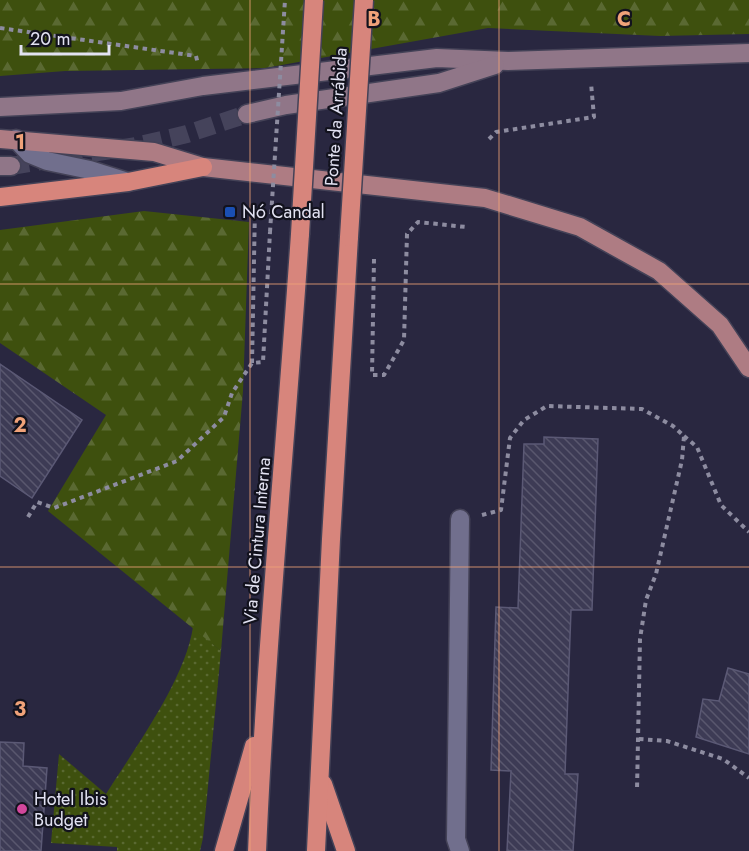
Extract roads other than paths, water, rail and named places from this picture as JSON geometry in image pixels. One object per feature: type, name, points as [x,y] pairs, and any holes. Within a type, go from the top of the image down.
[{"type":"highway","name":"Ponte da Arrábida","points":[[300,234],[314,0]]},
{"type":"highway","name":"Ponte da Arrábida","points":[[321,777],[331,539],[364,0]]},
{"type":"highway","points":[[0,197],[128,182],[203,167]]},
{"type":"highway","name":"Via de Cintura Interna","points":[[257,851],[263,715],[286,449],[300,234]]},
{"type":"highway","points":[[224,851],[263,715]]},
{"type":"highway","points":[[316,851],[321,777]]},
{"type":"highway","points":[[321,777],[346,851]]},
{"type":"main road","points":[[8,139],[154,152],[203,167],[484,198],[580,227],[659,271],[720,325],[749,368]]},
{"type":"street","points":[[0,107],[121,101],[203,86],[437,58],[508,61],[749,53]]},
{"type":"street","points":[[247,114],[286,105],[439,83],[508,61]]},
{"type":"lane","points":[[8,139],[30,154],[47,161],[90,170],[128,182]]},
{"type":"lane","points":[[460,519],[456,839],[460,851]]},
{"type":"tunnel","points":[[11,166],[136,146],[187,134],[247,114]]},
{"type":"place","name":"Nó Candal","points":[[230,212]]},
{"type":"place","name":"Hotel Ibis Budget","points":[[22,809]]}]
